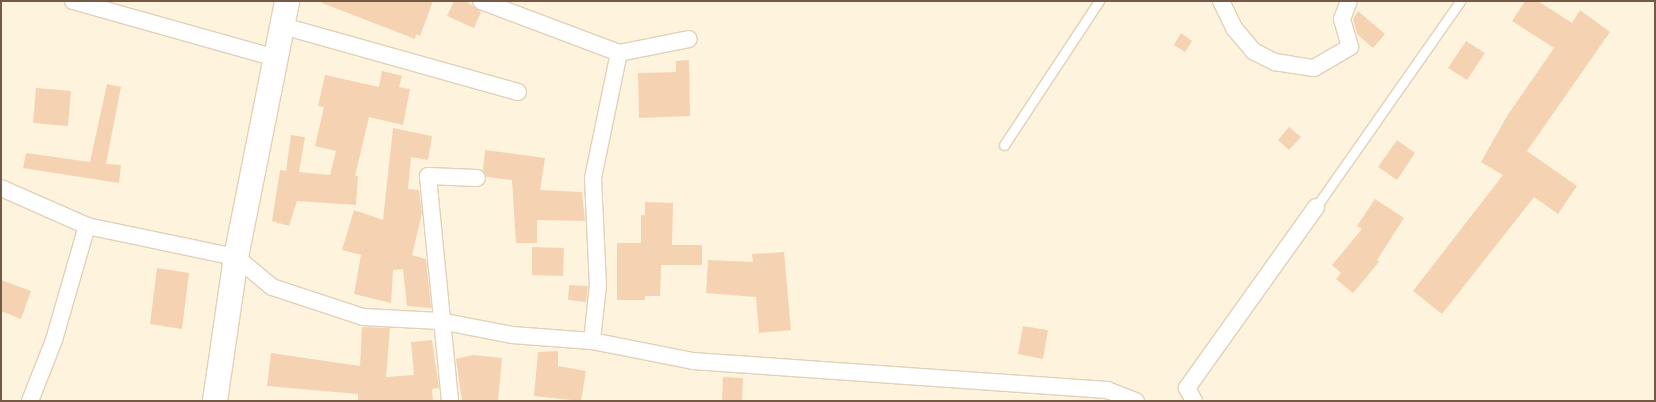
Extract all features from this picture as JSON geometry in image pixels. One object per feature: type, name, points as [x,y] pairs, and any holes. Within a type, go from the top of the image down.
[{"type":"street","points":[[73,1],[276,58]]},
{"type":"street","points":[[214,401],[236,257],[287,1]]},
{"type":"street","points":[[481,1],[619,53],[689,39]]},
{"type":"street","points":[[1221,1],[1234,28],[1253,51],[1275,62],[1314,68],[1350,47],[1342,19],[1349,1]]},
{"type":"street","points":[[283,26],[518,92]]},
{"type":"street","points":[[592,340],[598,284],[593,178],[619,53]]},
{"type":"street","points":[[450,401],[440,321],[428,176],[476,178]]},
{"type":"street","points":[[1,188],[87,226],[236,257],[272,287],[309,301],[363,317],[440,321],[512,335],[592,340],[693,361],[1107,390],[1136,401]]},
{"type":"street","points":[[1194,401],[1187,388],[1316,207]]},
{"type":"street","points":[[30,401],[54,340],[87,226]]},
{"type":"lane","points":[[1004,144],[1099,1]]},
{"type":"lane","points":[[1316,207],[1460,1]]},
{"type":"building","points":[[317,1],[433,1],[420,36],[416,34],[415,39]]},
{"type":"building","points":[[454,1],[466,1],[481,12],[474,28],[447,16]]},
{"type":"building","points":[[1525,1],[1538,1],[1572,23],[1580,10],[1610,32],[1527,151],[1577,186],[1558,214],[1534,197],[1442,314],[1413,291],[1503,175],[1481,162],[1507,116],[1554,48],[1512,21]]},
{"type":"building","points":[[1358,11],[1385,34],[1373,48],[1357,34],[1353,19]]},
{"type":"building","points":[[1181,33],[1192,41],[1185,52],[1174,45]]},
{"type":"building","points":[[1466,41],[1485,53],[1467,80],[1448,68]]},
{"type":"building","points":[[689,60],[690,116],[639,118],[638,73],[676,72],[676,61]]},
{"type":"building","points":[[382,71],[402,76],[399,87],[410,89],[403,125],[369,117],[355,176],[358,176],[356,205],[297,201],[289,226],[272,221],[280,170],[286,171],[291,135],[305,137],[299,172],[330,175],[336,151],[315,146],[324,107],[318,106],[325,75],[379,87]]},
{"type":"building","points":[[107,84],[121,87],[106,164],[121,165],[119,183],[23,168],[26,153],[90,162]]},
{"type":"building","points":[[36,88],[71,91],[68,126],[33,123]]},
{"type":"building","points":[[1289,127],[1301,137],[1289,150],[1278,140]]},
{"type":"building","points":[[393,128],[432,136],[428,160],[411,157],[408,189],[419,190],[422,213],[412,255],[426,259],[431,308],[407,306],[403,269],[393,270],[391,303],[354,294],[361,255],[342,250],[354,210],[383,220]]},
{"type":"building","points":[[1397,140],[1415,153],[1397,180],[1378,167]]},
{"type":"building","points":[[485,150],[545,158],[540,190],[582,192],[585,221],[537,220],[537,243],[516,243],[512,180],[487,177],[483,170]]},
{"type":"building","points":[[1375,199],[1404,218],[1377,260],[1379,262],[1353,293],[1336,279],[1341,273],[1332,265],[1362,229],[1357,226]]},
{"type":"building","points":[[645,202],[673,203],[672,245],[702,245],[702,265],[661,265],[660,296],[645,296],[645,300],[617,300],[617,243],[641,243],[641,215],[645,215]]},
{"type":"building","points":[[532,247],[564,248],[563,276],[532,275]]},
{"type":"building","points":[[784,252],[791,330],[759,333],[756,297],[706,293],[708,260],[753,262],[752,254]]},
{"type":"building","points":[[157,268],[189,273],[182,329],[150,324]]},
{"type":"building","points":[[1,280],[31,291],[21,319],[1,311]]},
{"type":"building","points":[[569,285],[588,286],[586,302],[568,300]]},
{"type":"building","points":[[1023,326],[1048,330],[1043,359],[1018,354]]},
{"type":"building","points":[[362,327],[390,328],[386,377],[414,375],[411,342],[432,340],[439,388],[432,389],[433,401],[358,400],[358,394],[267,386],[271,353],[360,366]]},
{"type":"building","points":[[558,351],[558,366],[586,371],[581,401],[534,396],[538,352]]},
{"type":"building","points":[[473,355],[502,358],[498,401],[462,401],[456,359]]},
{"type":"building","points":[[723,377],[743,378],[742,401],[722,401]]}]
